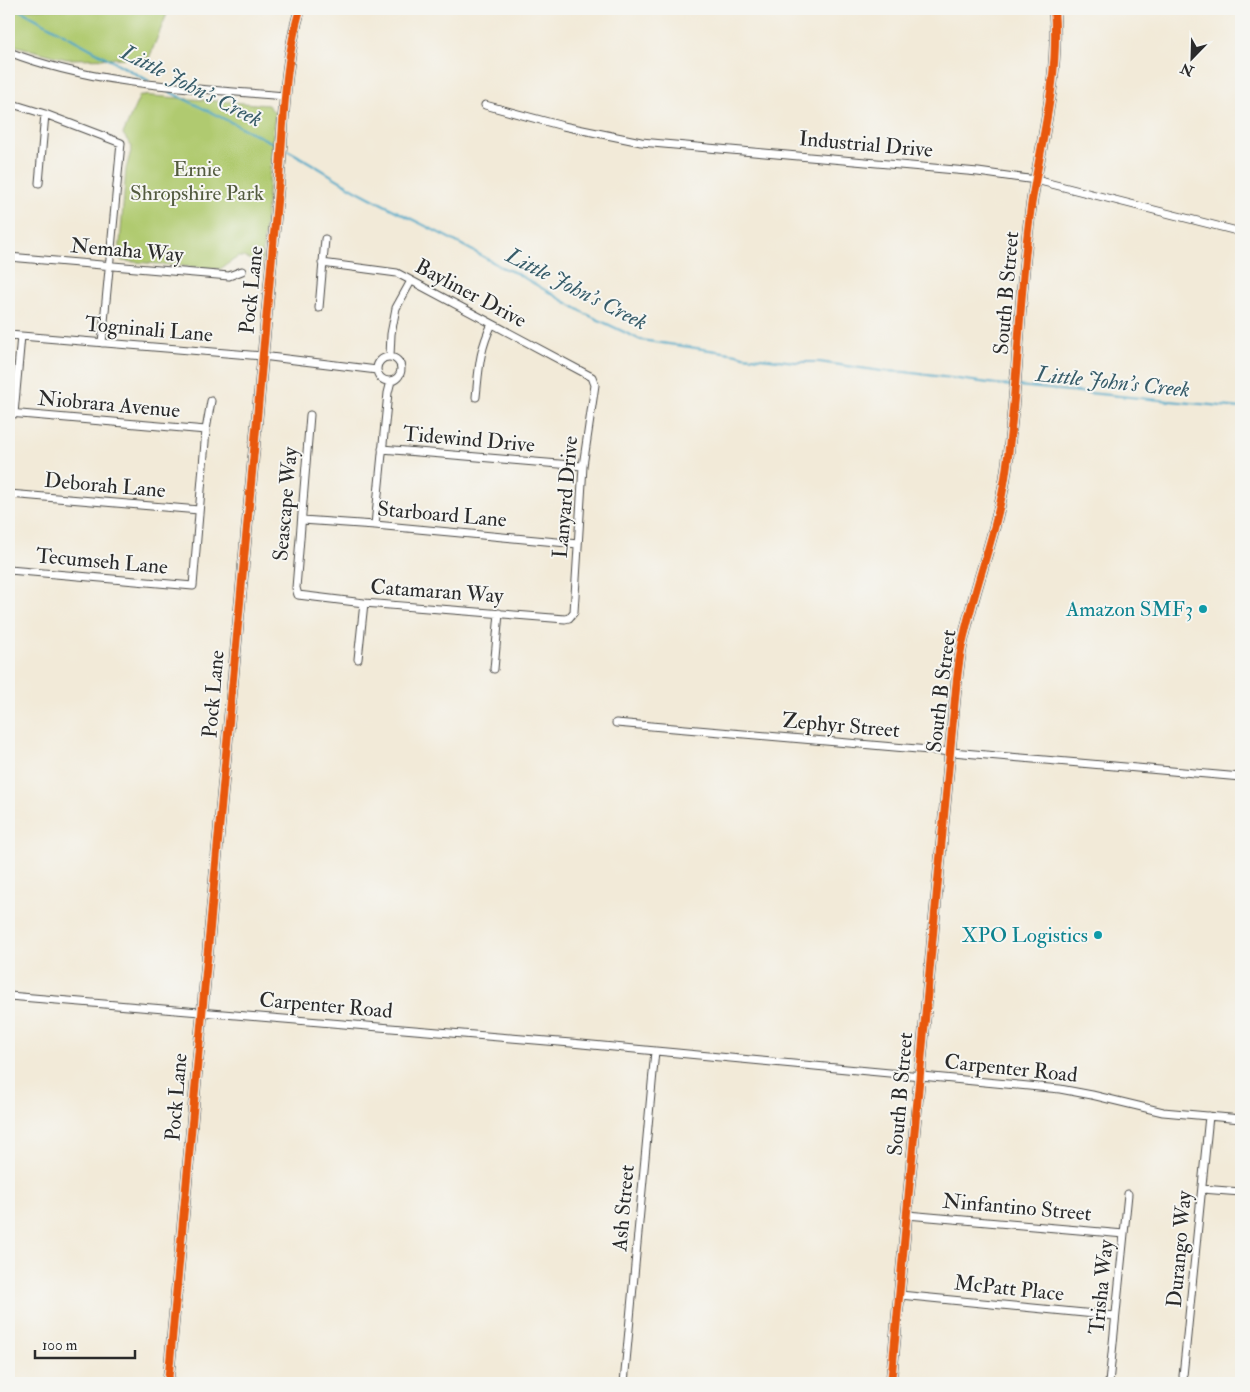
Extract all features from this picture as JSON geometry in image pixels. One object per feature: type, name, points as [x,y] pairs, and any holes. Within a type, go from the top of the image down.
[{"type":"street","name":"Pock Lane","points":[[168,1383],[286,96],[292,43],[300,9]]},
{"type":"street","name":"South B Street","points":[[892,1383],[959,660],[966,624],[1005,479],[1018,368],[1030,218],[1053,80],[1055,55],[1054,9]]},
{"type":"street","points":[[9,52],[61,68],[124,81],[286,96]]},
{"type":"street","points":[[9,103],[45,114],[121,143],[102,343]]},
{"type":"street","name":"Industrial Drive","points":[[485,105],[563,126],[641,142],[954,169],[1036,180],[1241,232]]},
{"type":"street","points":[[39,183],[45,114]]},
{"type":"street","points":[[318,308],[325,240]]},
{"type":"street","name":"Nemaha Way","points":[[9,257],[229,276],[242,271]]},
{"type":"street","name":"Bayliner Drive","points":[[322,263],[397,273],[589,374],[594,380]]},
{"type":"street","points":[[390,356],[396,308],[411,281]]},
{"type":"street","points":[[476,398],[480,356],[484,340],[492,324]]},
{"type":"street","name":"Togninali Lane","points":[[9,335],[262,356],[376,370]]},
{"type":"street","points":[[11,413],[20,336]]},
{"type":"street","points":[[390,356],[399,361],[401,366],[397,378],[391,381],[379,376],[376,370],[382,358],[390,356]]},
{"type":"street","name":"Lanyard Drive","points":[[572,615],[574,612],[583,466],[594,380]]},
{"type":"street","points":[[375,525],[388,393],[391,381]]},
{"type":"street","points":[[199,510],[206,430],[211,401]]},
{"type":"street","name":"Niobrara Avenue","points":[[11,413],[206,430]]},
{"type":"street","name":"Seascape Way","points":[[298,596],[296,588],[310,415]]},
{"type":"street","name":"Tidewind Drive","points":[[382,449],[583,466]]},
{"type":"street","name":"Deborah Lane","points":[[9,494],[199,510]]},
{"type":"street","name":"Tecumseh Lane","points":[[9,570],[193,586],[199,510]]},
{"type":"street","name":"Starboard Lane","points":[[302,520],[578,544]]},
{"type":"street","name":"Catamaran Way","points":[[298,596],[565,619],[572,615]]},
{"type":"street","points":[[358,659],[364,603]]},
{"type":"street","points":[[494,669],[499,613]]},
{"type":"street","name":"Zephyr Street","points":[[616,723],[1241,777]]},
{"type":"street","name":"Carpenter Road","points":[[9,996],[641,1049],[1073,1091],[1156,1111],[1241,1119]]},
{"type":"street","name":"Ash Street","points":[[624,1383],[655,1051]]},
{"type":"street","name":"Durango Way","points":[[1187,1383],[1183,1378],[1183,1371],[1209,1116]]},
{"type":"street","points":[[1202,1189],[1241,1192]]},
{"type":"street","name":"Trisha Way","points":[[1109,1383],[1128,1194]]},
{"type":"street","name":"Ninfantino Street","points":[[907,1215],[1124,1234]]},
{"type":"street","name":"McPatt Place","points":[[900,1295],[1115,1316]]},
{"type":"green space","points":[[9,9],[169,9],[149,58],[66,59],[9,44]]},
{"type":"green space","name":"Ernie Shropshire Park","points":[[140,95],[268,105],[275,113],[261,272],[256,272],[254,264],[249,259],[243,257],[238,257],[220,269],[122,261],[119,256],[126,169],[132,147],[123,134]]},
{"type":"waterway","name":"Little John's Creek","points":[[18,9],[149,81]]},
{"type":"waterway","name":"Little John's Creek","points":[[164,89],[279,146]]},
{"type":"waterway","name":"Little John's Creek","points":[[285,149],[365,195],[501,267],[516,273],[586,314],[641,340],[743,356],[795,362],[819,362],[1011,386]]},
{"type":"waterway","name":"Little John's Creek","points":[[1018,386],[1241,408]]},
{"type":"cycle path","points":[[168,1383],[287,76],[294,31],[300,9]]},
{"type":"cycle path","points":[[891,1383],[960,653],[997,517],[1010,444],[1023,274],[1031,207],[1052,84],[1055,34],[1054,9]]},
{"type":"place","name":"Amazon SMF3","points":[[1203,609]]},
{"type":"place","name":"XPO Logistics","points":[[1098,935]]}]
